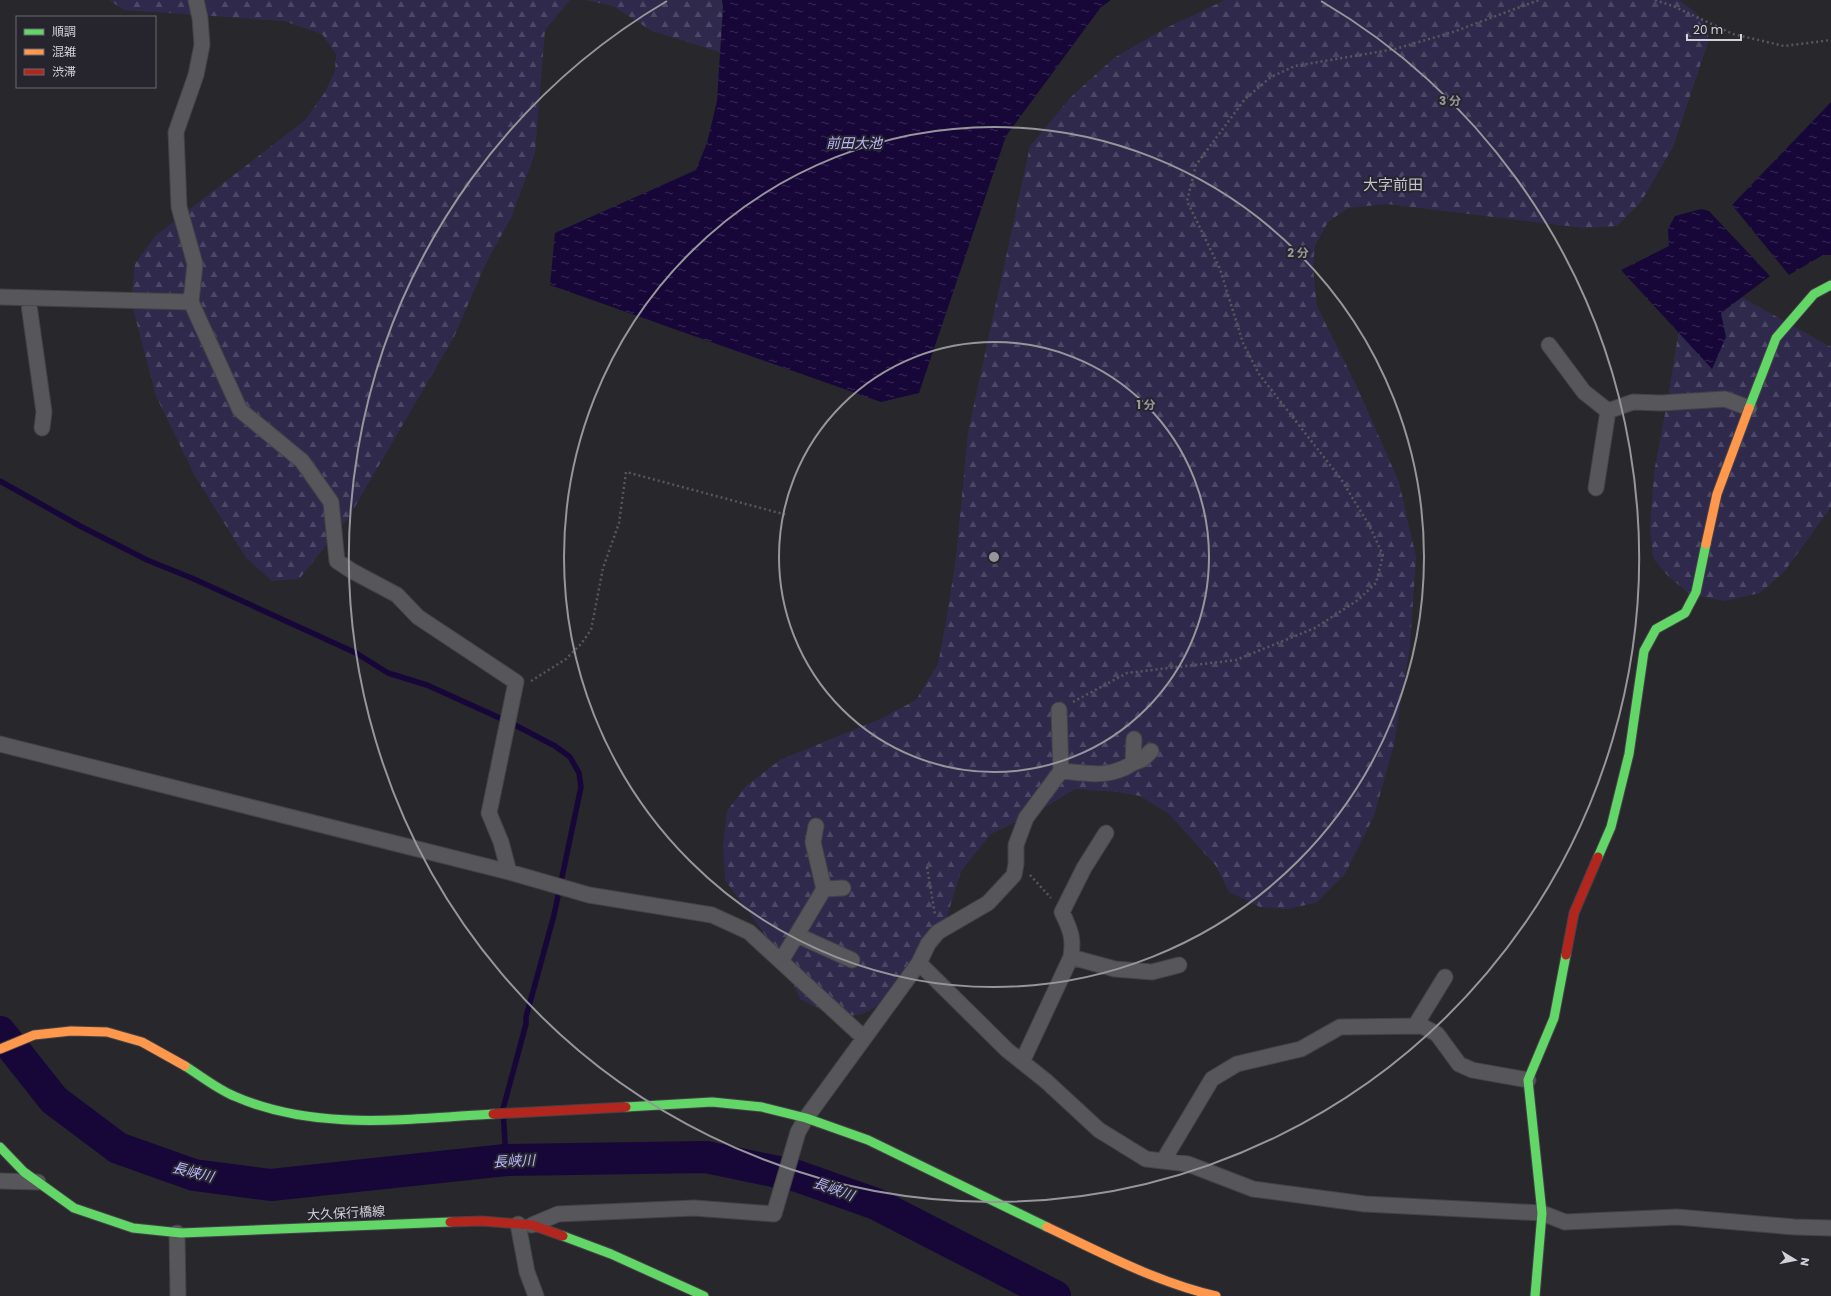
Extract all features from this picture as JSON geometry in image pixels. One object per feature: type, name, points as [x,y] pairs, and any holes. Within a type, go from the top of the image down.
[{"type":"street","points":[[196,0],[200,18],[202,45],[196,75],[176,132],[179,207],[195,264],[191,302],[240,410],[302,461],[331,502],[337,561],[352,571],[397,595],[418,617],[516,682],[489,813],[501,842],[509,872]]},
{"type":"street","points":[[1534,1296],[1542,1213],[1528,1080],[1554,1018],[1574,913],[1611,828],[1629,754],[1644,651],[1656,629],[1685,612],[1696,592],[1717,494],[1776,338],[1814,294],[1831,284]]},
{"type":"street","points":[[0,297],[191,302]]},
{"type":"street","points":[[28,298],[44,412],[42,428]]},
{"type":"street","points":[[1549,345],[1584,392],[1608,411]]},
{"type":"street","points":[[1608,411],[1633,402],[1661,403],[1725,399],[1749,408]]},
{"type":"street","points":[[1596,488],[1608,411]]},
{"type":"street","points":[[536,1296],[527,1272],[525,1225],[565,1213],[694,1208],[774,1214],[798,1132],[806,1118],[919,963],[928,944],[938,932],[988,903],[1014,876],[1016,867],[1016,844],[1026,818],[1061,770],[1059,710]]},
{"type":"street","points":[[1133,763],[1134,739]]},
{"type":"street","points":[[0,744],[509,872],[589,895],[712,915],[749,932],[864,1038]]},
{"type":"street","points":[[1061,770],[1100,774],[1121,771],[1133,763],[1143,759],[1151,751]]},
{"type":"street","points":[[780,961],[824,889],[813,842],[816,826]]},
{"type":"street","points":[[1022,1062],[1071,957],[1073,943],[1070,930],[1062,912],[1084,868],[1106,833]]},
{"type":"street","points":[[824,889],[843,888]]},
{"type":"street","points":[[797,934],[852,960]]},
{"type":"street","points":[[1071,957],[1115,969],[1152,972],[1179,964]]},
{"type":"street","points":[[919,963],[1007,1050],[1046,1081],[1099,1130],[1146,1159],[1188,1164],[1253,1189],[1365,1204],[1542,1213],[1565,1222],[1677,1217],[1794,1227],[1831,1228]]},
{"type":"street","points":[[1415,1026],[1446,977]]},
{"type":"street","points":[[1163,1161],[1212,1079],[1237,1064],[1301,1049],[1340,1027],[1422,1026],[1437,1034],[1460,1064],[1472,1070],[1528,1080]]},
{"type":"street","points":[[0,1049],[34,1035],[71,1031],[107,1032],[142,1042],[180,1063],[233,1096],[268,1109],[310,1118],[365,1121],[712,1102],[762,1107],[806,1118],[868,1140],[1134,1269],[1186,1289],[1216,1296]]},
{"type":"street","name":"大久保行橋線","points":[[0,1147],[24,1172],[74,1208],[134,1228],[177,1233],[423,1222],[482,1221],[525,1225],[611,1254],[704,1296]]},
{"type":"street","points":[[0,1181],[38,1182]]},
{"type":"street","points":[[177,1233],[178,1296]]},
{"type":"path","points":[[1059,710],[1127,673],[1236,660],[1315,628],[1358,600],[1376,583],[1383,555],[1369,525],[1341,479],[1259,374],[1243,343],[1220,269],[1187,201],[1196,165],[1245,100],[1271,77],[1295,66],[1395,49],[1453,32],[1540,0]]},
{"type":"path","points":[[1655,0],[1674,6],[1733,34],[1784,46],[1831,40]]},
{"type":"path","points":[[513,691],[566,659],[581,644],[591,630],[603,568],[619,523],[626,472],[787,515]]},
{"type":"path","points":[[927,866],[938,932]]},
{"type":"path","points":[[1016,867],[1031,876],[1062,912]]},
{"type":"green space","points":[[109,0],[570,0],[545,30],[535,153],[511,218],[486,263],[454,337],[347,520],[299,579],[272,581],[246,558],[195,476],[156,396],[131,301],[135,264],[155,236],[305,120],[325,92],[335,71],[336,54],[322,34],[284,21],[124,10]]},
{"type":"green space","points":[[585,0],[794,0],[723,53],[652,31],[613,6]]},
{"type":"green space","points":[[1225,0],[1679,0],[1704,22],[1708,35],[1708,42],[1673,147],[1641,202],[1617,226],[1584,228],[1387,204],[1348,208],[1328,222],[1315,245],[1313,268],[1317,306],[1357,387],[1399,482],[1416,557],[1410,646],[1394,744],[1374,816],[1345,874],[1316,903],[1286,909],[1260,907],[1229,892],[1216,866],[1169,814],[1140,796],[1118,792],[1075,789],[1039,811],[991,834],[961,871],[944,926],[893,997],[863,1014],[836,1018],[800,999],[780,955],[725,880],[723,845],[727,811],[746,786],[780,760],[880,719],[916,700],[938,664],[956,557],[968,432],[1030,146],[1072,96],[1114,58],[1166,28]]},
{"type":"green space","points":[[1718,284],[1831,347],[1831,507],[1784,572],[1760,593],[1724,601],[1690,594],[1668,576],[1653,558],[1650,528],[1654,472],[1680,323]]},
{"type":"water","name":"前田大池","points":[[722,0],[1111,0],[1101,7],[1006,136],[919,393],[881,402],[550,285],[555,233],[696,170],[707,143],[717,101],[723,7]]},
{"type":"water","points":[[1831,102],[1831,255],[1823,255],[1789,275],[1732,205]]},
{"type":"water","points":[[1701,209],[1709,211],[1770,276],[1721,313],[1726,337],[1712,369],[1621,270],[1669,246],[1668,229],[1675,216]]},
{"type":"waterway","points":[[0,481],[80,526],[147,560],[194,579],[356,653],[388,673],[427,685],[513,724],[555,746],[570,757],[579,773],[581,787],[554,915],[503,1109],[506,1160]]},
{"type":"waterway","name":"長峡川","points":[[0,1032],[54,1100],[118,1148],[194,1175],[271,1185],[506,1160],[706,1157],[797,1176],[876,1204],[1055,1296]]},
{"type":"traffic: fast","points":[[1749,408],[1776,338],[1814,294],[1831,285]]},
{"type":"traffic: fast","points":[[1598,857],[1611,827],[1629,754],[1644,651],[1656,629],[1685,613],[1696,592],[1706,544]]},
{"type":"traffic: fast","points":[[1535,1296],[1542,1213],[1528,1080],[1554,1018],[1566,955]]},
{"type":"traffic: fast","points":[[185,1066],[215,1086],[234,1096],[265,1107],[297,1115],[329,1119],[395,1120],[493,1114]]},
{"type":"traffic: fast","points":[[626,1107],[712,1102],[762,1107],[806,1118],[868,1140],[1047,1227]]},
{"type":"traffic: fast","points":[[0,1147],[24,1172],[74,1208],[133,1228],[181,1233],[450,1222]]},
{"type":"traffic: fast","points":[[563,1236],[611,1254],[704,1296]]},
{"type":"traffic: slow","points":[[1706,544],[1717,494],[1749,408]]},
{"type":"traffic: slow","points":[[0,1049],[34,1035],[71,1031],[107,1032],[142,1042],[185,1066]]},
{"type":"traffic: slow","points":[[1047,1227],[1109,1257],[1151,1275],[1216,1296]]},
{"type":"traffic: jam","points":[[1566,955],[1574,913],[1598,857]]},
{"type":"traffic: jam","points":[[493,1114],[626,1107]]},
{"type":"traffic: jam","points":[[450,1222],[482,1221],[532,1225],[563,1236]]},
{"type":"district","name":"大字前田","points":[[1393,184]]}]
